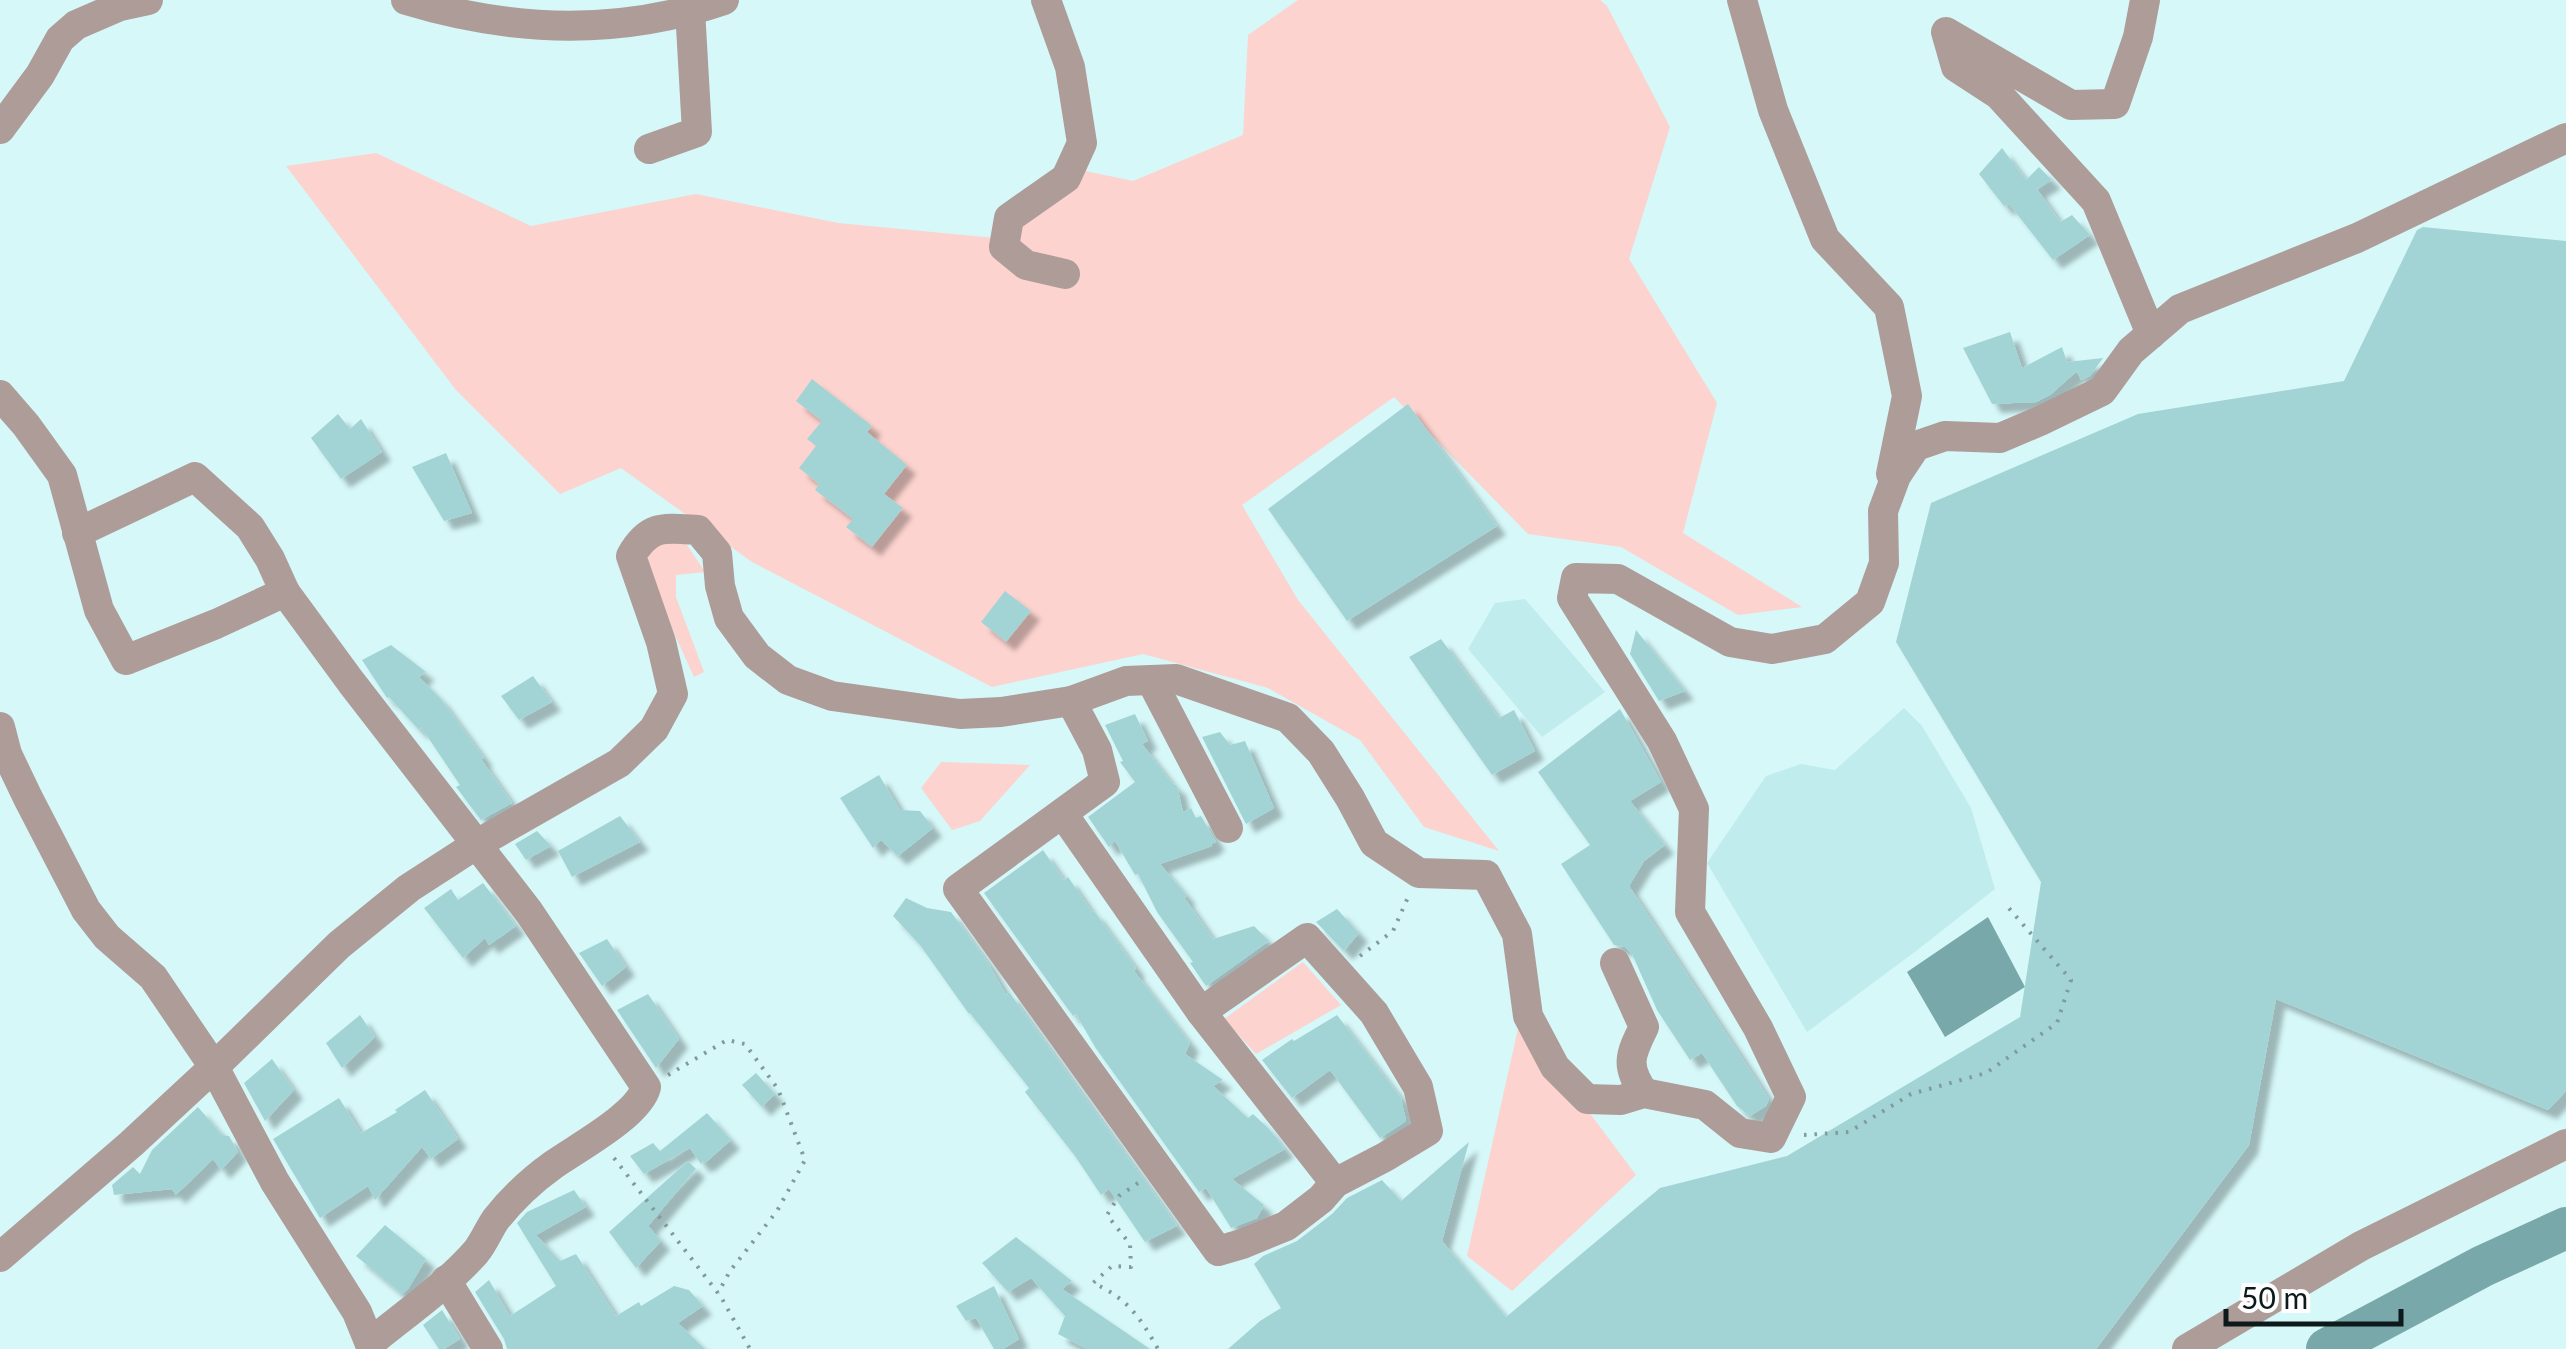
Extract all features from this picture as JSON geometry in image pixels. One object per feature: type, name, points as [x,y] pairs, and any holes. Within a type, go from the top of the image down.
[{"type":"street","points":[[0,130],[40,75],[60,39],[76,24],[120,6],[148,0]]},
{"type":"street","points":[[406,0],[442,11],[568,28],[603,25],[724,0]]},
{"type":"street","points":[[1046,0],[1070,66],[1082,142],[1066,178],[1009,218],[1004,247],[1026,265],[1066,274]]},
{"type":"street","points":[[0,1258],[131,1144],[339,945],[410,888],[477,844],[618,764],[654,729],[673,694],[631,556],[640,540],[663,528],[698,530],[717,553],[720,586],[729,618],[757,656],[788,680],[832,696],[960,714],[1001,712],[1072,701],[1126,681],[1176,679],[1288,718],[1321,752],[1374,843],[1419,872],[1486,875],[1518,934],[1528,1016],[1555,1067],[1587,1100],[1621,1100],[1644,1093],[1705,1105],[1740,1133],[1771,1138],[1792,1097],[1758,1028],[1690,912],[1694,809],[1662,741],[1572,598],[1576,578],[1618,579],[1730,642],[1772,649],[1826,639],[1870,602],[1884,563],[1883,510],[1907,396],[1889,307],[1824,238],[1773,110],[1742,0]]},
{"type":"street","points":[[2145,0],[2138,37],[2115,104],[2071,105],[1946,32],[1956,67],[2000,94],[2096,201],[2151,334]]},
{"type":"street","points":[[650,149],[697,132],[690,9]]},
{"type":"street","points":[[1883,510],[1896,476],[1916,446],[1945,436],[2000,438],[2040,422],[2102,391],[2131,351],[2180,309],[2357,238],[2566,138]]},
{"type":"street","points":[[0,395],[62,475],[99,610],[126,660],[285,592]]},
{"type":"street","points":[[0,728],[21,784],[86,910],[107,937],[153,978],[214,1067],[275,1182],[356,1312],[371,1346],[478,1250],[496,1219],[520,1192],[643,1098],[646,1087],[528,912],[285,592],[250,527],[195,478],[77,533]]},
{"type":"street","points":[[1151,680],[1228,828]]},
{"type":"street","points":[[1072,701],[1097,750],[1105,782],[958,890],[1218,1251],[1286,1226],[1322,1199],[1335,1183],[1428,1131],[1418,1087],[1374,1013],[1308,938],[1201,1012]]},
{"type":"street","points":[[1063,814],[1201,1012],[1335,1183]]},
{"type":"street","points":[[1614,963],[1644,1028],[1631,1054],[1633,1077],[1644,1093]]},
{"type":"street","points":[[2187,1349],[2360,1246],[2566,1144]]},
{"type":"street","points":[[446,1280],[496,1345]]},
{"type":"path","points":[[1339,973],[1392,932],[1419,872]]},
{"type":"path","points":[[1771,1138],[1848,1132],[1911,1094],[1986,1073],[2057,1022],[2071,980],[2007,906]]},
{"type":"path","points":[[643,1098],[658,1082],[726,1040],[745,1044],[778,1089],[806,1160],[777,1212],[730,1271],[718,1293]]},
{"type":"path","points":[[597,1136],[718,1293],[750,1349]]},
{"type":"path","points":[[1158,1349],[1140,1316],[1093,1283],[1112,1266],[1131,1267],[1130,1244],[1108,1215],[1118,1196],[1162,1171]]},
{"type":"shaded area","points":[[1298,0],[1600,0],[1607,6],[1670,127],[1629,259],[1717,403],[1683,533],[1802,607],[1738,615],[1621,547],[1528,534],[1394,397],[1242,505],[1298,600],[1499,851],[1424,827],[1360,740],[1268,688],[1143,654],[992,687],[752,562],[621,468],[560,494],[456,390],[286,166],[376,153],[531,226],[696,194],[838,223],[1005,239],[1076,169],[1133,181],[1243,135],[1248,35]]},
{"type":"shaded area","points":[[683,539],[705,572],[676,575],[676,597],[704,672],[694,677],[644,566],[654,543]]},
{"type":"shaded area","points":[[1525,599],[1605,692],[1542,737],[1468,649],[1495,603]]},
{"type":"shaded area","points":[[1904,708],[1922,726],[1971,808],[1995,889],[1807,1032],[1707,863],[1766,776],[1801,764],[1835,770]]},
{"type":"shaded area","points":[[941,762],[1030,765],[980,821],[952,830],[921,788]]},
{"type":"shaded area","points":[[1988,917],[2025,987],[1945,1037],[1907,972]]},
{"type":"shaded area","points":[[1303,962],[1341,1005],[1256,1054],[1224,1019]]},
{"type":"shaded area","points":[[1520,1020],[1636,1175],[1512,1291],[1467,1256]]},
{"type":"building","points":[[2002,148],[2026,180],[2039,167],[2052,180],[2037,189],[2060,222],[2072,215],[2090,235],[2053,260],[2009,204],[2004,206],[1979,174]]},
{"type":"building","points":[[2423,227],[2566,241],[2566,1091],[2548,1110],[2276,999],[2249,1145],[2096,1349],[1228,1349],[1281,1308],[1254,1264],[1263,1256],[1297,1241],[1347,1198],[1382,1180],[1401,1201],[1469,1142],[1442,1241],[1506,1317],[1660,1188],[1787,1156],[2020,1017],[2041,882],[1896,642],[1931,503],[2138,414],[2344,381],[2417,230]]},
{"type":"building","points":[[2010,332],[2022,368],[2062,347],[2067,362],[2103,358],[2090,376],[2081,380],[2077,371],[2036,402],[1992,404],[1963,348]]},
{"type":"building","points":[[812,379],[872,426],[867,432],[907,465],[884,494],[903,508],[872,547],[846,527],[853,519],[815,490],[819,484],[799,468],[816,446],[807,439],[822,421],[796,401]]},
{"type":"building","points":[[1408,404],[1497,526],[1347,621],[1268,509]]},
{"type":"building","points":[[338,414],[350,429],[361,419],[382,452],[341,479],[311,438]]},
{"type":"building","points":[[446,453],[472,513],[444,521],[412,467]]},
{"type":"building","points":[[1005,591],[1031,611],[1006,642],[981,622]]},
{"type":"building","points":[[1636,630],[1685,691],[1659,701],[1630,654]]},
{"type":"building","points":[[1441,639],[1499,718],[1514,710],[1535,751],[1492,775],[1409,657]]},
{"type":"building","points":[[391,645],[426,672],[419,677],[441,699],[512,803],[481,820],[456,787],[460,785],[421,727],[419,730],[387,698],[362,660]]},
{"type":"building","points":[[533,676],[552,702],[519,720],[501,696]]},
{"type":"building","points":[[1620,709],[1661,782],[1630,801],[1665,845],[1644,861],[1629,886],[1769,1099],[1766,1106],[1750,1116],[1737,1106],[1702,1053],[1690,1060],[1657,1010],[1632,954],[1625,947],[1614,945],[1561,864],[1590,845],[1538,772]]},
{"type":"building","points":[[1135,714],[1148,741],[1142,744],[1177,786],[1183,812],[1191,808],[1196,818],[1201,816],[1216,842],[1160,864],[1187,896],[1184,897],[1213,939],[1254,926],[1269,941],[1206,986],[1115,841],[1109,847],[1088,817],[1135,782],[1120,762],[1123,761],[1105,725]]},
{"type":"building","points":[[1220,732],[1230,745],[1245,741],[1274,808],[1246,824],[1202,737]]},
{"type":"building","points":[[879,775],[900,810],[920,811],[933,828],[898,856],[881,840],[873,848],[840,798]]},
{"type":"building","points":[[620,816],[640,842],[572,877],[558,851]]},
{"type":"building","points":[[537,831],[551,846],[526,860],[515,844]]},
{"type":"building","points":[[1043,850],[1064,880],[1068,877],[1094,911],[1190,1043],[1185,1054],[1223,1080],[1213,1086],[1248,1118],[1253,1114],[1285,1149],[1232,1179],[1264,1205],[1257,1218],[1231,1228],[1206,1188],[1199,1192],[1095,1047],[1076,1014],[1073,1016],[984,893]]},
{"type":"building","points":[[483,883],[516,926],[489,945],[485,938],[463,958],[424,908],[451,889],[458,900]]},
{"type":"building","points":[[906,898],[927,908],[951,912],[1006,995],[1009,992],[1177,1226],[1145,1242],[1109,1189],[1101,1195],[1025,1092],[1029,1088],[920,945],[893,916]]},
{"type":"building","points":[[1337,909],[1359,933],[1344,951],[1316,922]]},
{"type":"building","points":[[607,939],[626,967],[602,986],[579,953]]},
{"type":"building","points":[[648,994],[679,1039],[656,1068],[617,1010]]},
{"type":"building","points":[[360,1015],[375,1037],[342,1068],[326,1043]]},
{"type":"building","points":[[1337,1015],[1401,1098],[1406,1121],[1380,1138],[1330,1070],[1292,1098],[1262,1060]]},
{"type":"building","points":[[272,1059],[294,1090],[265,1121],[244,1083]]},
{"type":"building","points":[[756,1073],[775,1094],[762,1107],[742,1085]]},
{"type":"building","points":[[425,1090],[458,1139],[431,1159],[422,1147],[375,1200],[368,1186],[320,1218],[273,1139],[339,1098],[361,1133]]},
{"type":"building","points":[[198,1107],[222,1135],[229,1136],[238,1152],[221,1170],[213,1159],[176,1195],[172,1189],[114,1195],[112,1185],[133,1167],[140,1174],[152,1150]]},
{"type":"building","points":[[707,1113],[731,1140],[705,1163],[701,1164],[690,1148],[644,1174],[630,1156],[653,1143],[660,1151]]},
{"type":"building","points":[[688,1161],[696,1169],[648,1226],[661,1241],[636,1268],[609,1232]]},
{"type":"building","points":[[574,1190],[586,1207],[536,1235],[560,1261],[576,1254],[616,1316],[674,1286],[689,1290],[703,1306],[678,1323],[705,1349],[507,1349],[475,1292],[489,1280],[510,1316],[556,1286],[517,1223],[527,1212]]},
{"type":"building","points":[[385,1225],[426,1259],[402,1294],[356,1256]]},
{"type":"building","points":[[1016,1237],[1072,1281],[1062,1289],[1150,1349],[1087,1349],[1058,1334],[1065,1316],[1031,1278],[1008,1292],[982,1263]]},
{"type":"building","points":[[994,1286],[1019,1339],[1003,1349],[994,1349],[976,1318],[966,1321],[956,1306]]},
{"type":"building","points":[[442,1310],[460,1339],[439,1349],[423,1325]]},
{"type":"waterway","points":[[2327,1349],[2483,1266],[2566,1228]]}]
